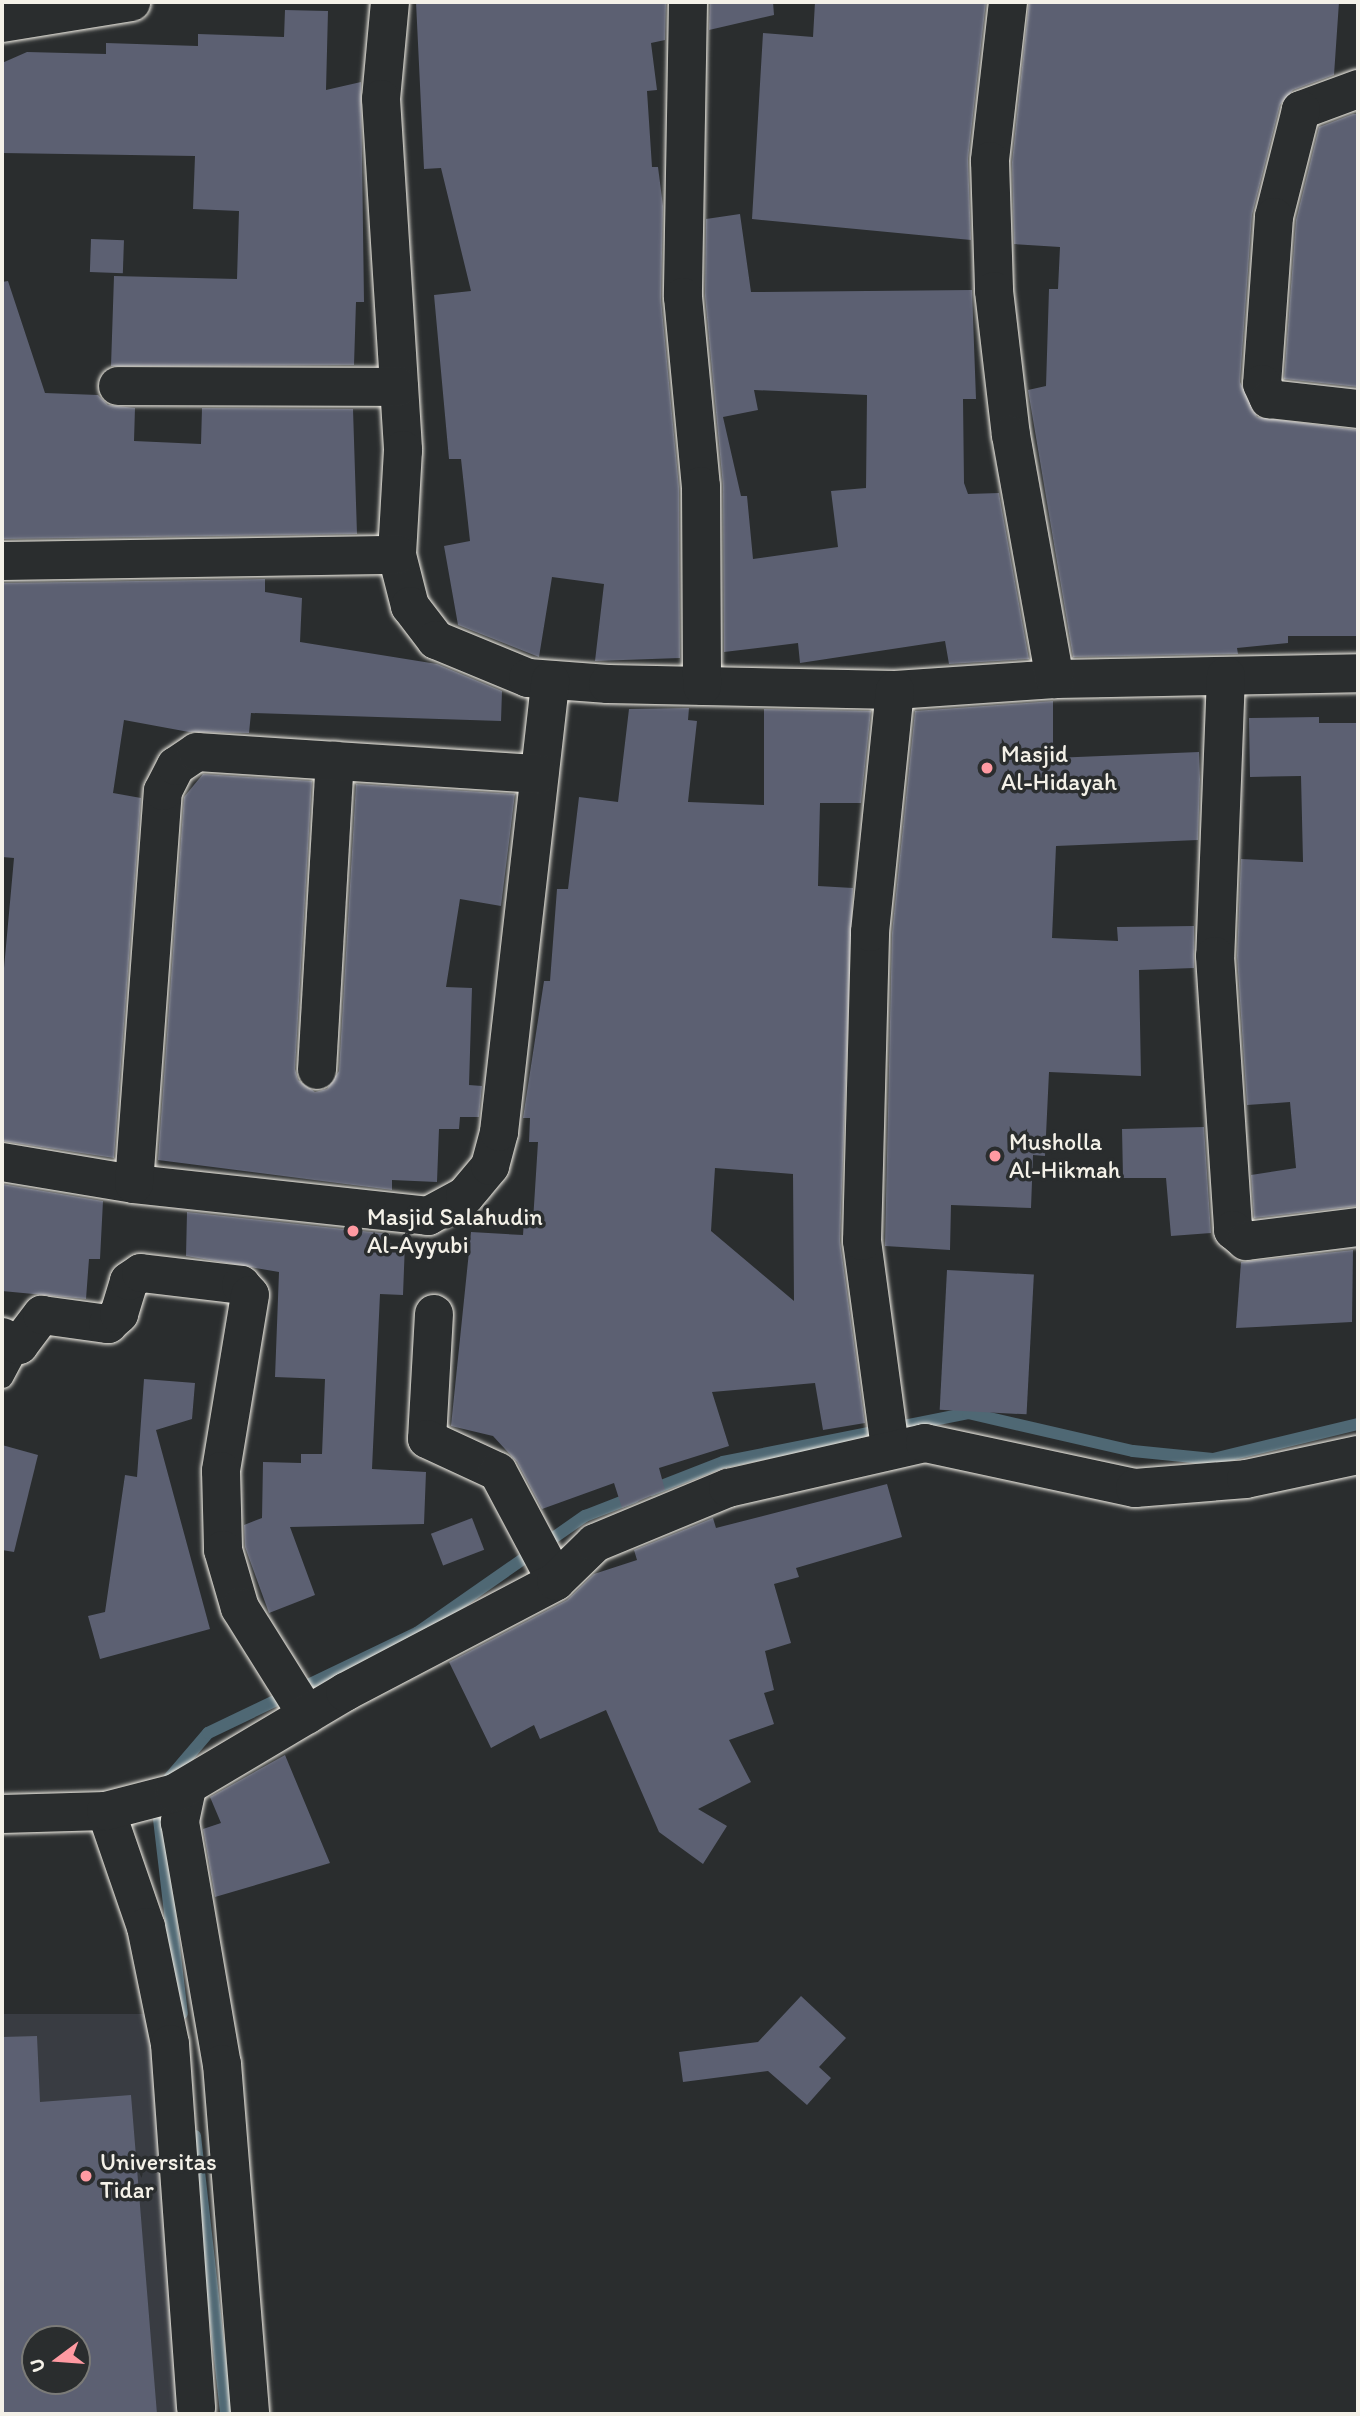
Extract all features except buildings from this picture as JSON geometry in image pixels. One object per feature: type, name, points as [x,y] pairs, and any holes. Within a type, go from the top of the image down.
[{"type":"street","points":[[2,23],[131,2]]},
{"type":"street","points":[[390,2],[381,99],[399,387],[397,555],[410,606],[436,640],[470,659],[550,681],[895,690],[1055,679],[1358,673]]},
{"type":"street","points":[[688,2],[683,297],[701,486],[702,686]]},
{"type":"street","points":[[1007,2],[990,161],[994,291],[1011,435],[1055,679]]},
{"type":"street","points":[[1358,89],[1301,110],[1274,217],[1262,384],[1269,399],[1358,409]]},
{"type":"street","points":[[118,386],[399,387]]},
{"type":"street","points":[[2,561],[397,555]]},
{"type":"street","points":[[1226,676],[1215,956],[1233,1230],[1247,1241],[1358,1227]]},
{"type":"street","points":[[2,1162],[134,1184],[428,1216],[465,1196],[490,1166],[499,1132],[550,681]]},
{"type":"street","points":[[890,1444],[862,1241],[863,1099],[870,932],[895,690]]},
{"type":"street","points":[[134,1184],[163,791],[176,766],[197,752],[539,774]]},
{"type":"street","points":[[317,1070],[335,761]]},
{"type":"street","points":[[7,1353],[42,1315],[108,1324],[119,1314],[129,1281],[141,1273],[241,1285],[250,1295],[222,1471],[223,1549],[240,1608],[303,1709]]},
{"type":"street","points":[[434,1314],[427,1439],[498,1472],[550,1571]]},
{"type":"street","points":[[2,1814],[112,1809],[181,1791],[303,1709],[550,1571],[595,1543],[728,1488],[890,1444],[925,1443],[1135,1488],[1246,1479],[1358,1455]]},
{"type":"street","points":[[112,1809],[146,1927],[170,2044],[197,2409],[246,2405],[222,2064],[180,1822],[181,1791]]},
{"type":"shaded area","name":"Universitas Tidar","points":[[2,2014],[158,2014],[189,2414],[2,2414]]},
{"type":"waterway","points":[[651,1490],[723,1462],[968,1413],[1133,1451],[1213,1459],[1358,1424]]},
{"type":"waterway","points":[[167,1781],[208,1733],[417,1633],[585,1516],[634,1497]]},
{"type":"waterway","points":[[157,1802],[182,2014]]},
{"type":"waterway","points":[[195,2136],[226,2414]]},
{"type":"place","name":"Masjid Al-Hidayah","points":[[987,768]]},
{"type":"place","name":"Musholla Al-Hikmah","points":[[995,1156]]},
{"type":"place","name":"Masjid Salahudin Al-Ayyubi","points":[[353,1231]]},
{"type":"place","name":"Universitas Tidar","points":[[86,2176]]}]
